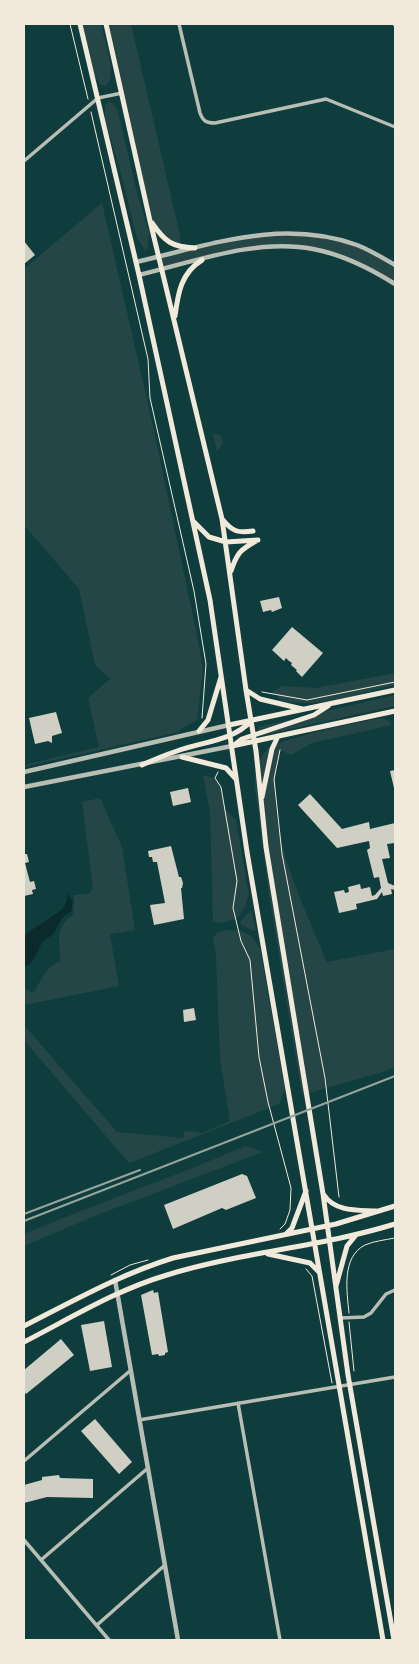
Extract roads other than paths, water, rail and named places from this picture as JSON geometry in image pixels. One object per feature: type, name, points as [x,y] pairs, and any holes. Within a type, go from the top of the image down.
[{"type":"main road","points":[[80,24],[139,275],[210,600],[236,778],[319,1272],[383,1640]]},
{"type":"main road","points":[[106,24],[150,221],[160,256],[222,519],[231,572],[246,690],[254,734],[268,855],[328,1226],[335,1289],[350,1384],[394,1640]]},
{"type":"main road","points":[[150,221],[161,236],[170,243],[180,247],[195,248]]},
{"type":"main road","points":[[174,319],[178,294],[182,284],[193,266],[202,260]]},
{"type":"main road","points":[[222,519],[231,530],[238,533],[253,531]]},
{"type":"main road","points":[[192,520],[209,537],[226,542],[258,540],[241,549],[231,572]]},
{"type":"main road","points":[[199,731],[208,720],[222,674]]},
{"type":"main road","points":[[246,690],[260,699],[305,710]]},
{"type":"main road","points":[[229,725],[395,690]]},
{"type":"main road","points":[[232,746],[242,739],[254,734],[314,715],[331,704]]},
{"type":"main road","points":[[232,746],[395,711]]},
{"type":"main road","points":[[142,765],[176,751],[230,735],[246,727],[251,721]]},
{"type":"main road","points":[[261,804],[272,749],[278,736]]},
{"type":"main road","points":[[182,757],[226,768],[236,778]]},
{"type":"main road","points":[[283,1235],[292,1228],[306,1190]]},
{"type":"main road","points":[[323,1194],[328,1202],[336,1207],[381,1211]]},
{"type":"main road","points":[[24,1326],[141,1268],[173,1258],[313,1230],[395,1206]]},
{"type":"main road","points":[[24,1342],[117,1293],[166,1275],[202,1265],[356,1235],[395,1224]]},
{"type":"main road","points":[[335,1289],[347,1246],[356,1235]]},
{"type":"main road","points":[[265,1253],[310,1263],[319,1272]]},
{"type":"street","points":[[179,24],[200,113],[203,120],[208,123],[215,123],[326,98],[395,127]]},
{"type":"street","points":[[24,161],[98,98],[122,93]]},
{"type":"street","points":[[136,262],[244,236],[271,233],[319,235],[358,245],[395,265]]},
{"type":"street","points":[[139,275],[254,248],[282,247],[313,249],[345,259],[395,284]]},
{"type":"street","points":[[24,772],[229,725]]},
{"type":"street","points":[[24,787],[142,765],[232,746]]},
{"type":"street","points":[[115,1280],[178,1640]]},
{"type":"street","points":[[340,1318],[364,1317],[371,1313],[386,1294],[395,1290]]},
{"type":"street","points":[[24,1460],[130,1370]]},
{"type":"street","points":[[140,1420],[395,1377]]},
{"type":"street","points":[[238,1403],[280,1640]]},
{"type":"street","points":[[41,1560],[148,1468]]},
{"type":"street","points":[[24,1540],[109,1640]]},
{"type":"street","points":[[97,1625],[165,1565]]},
{"type":"railway","points":[[24,1221],[395,1076]]},
{"type":"railway","points":[[24,1214],[140,1170]]}]
